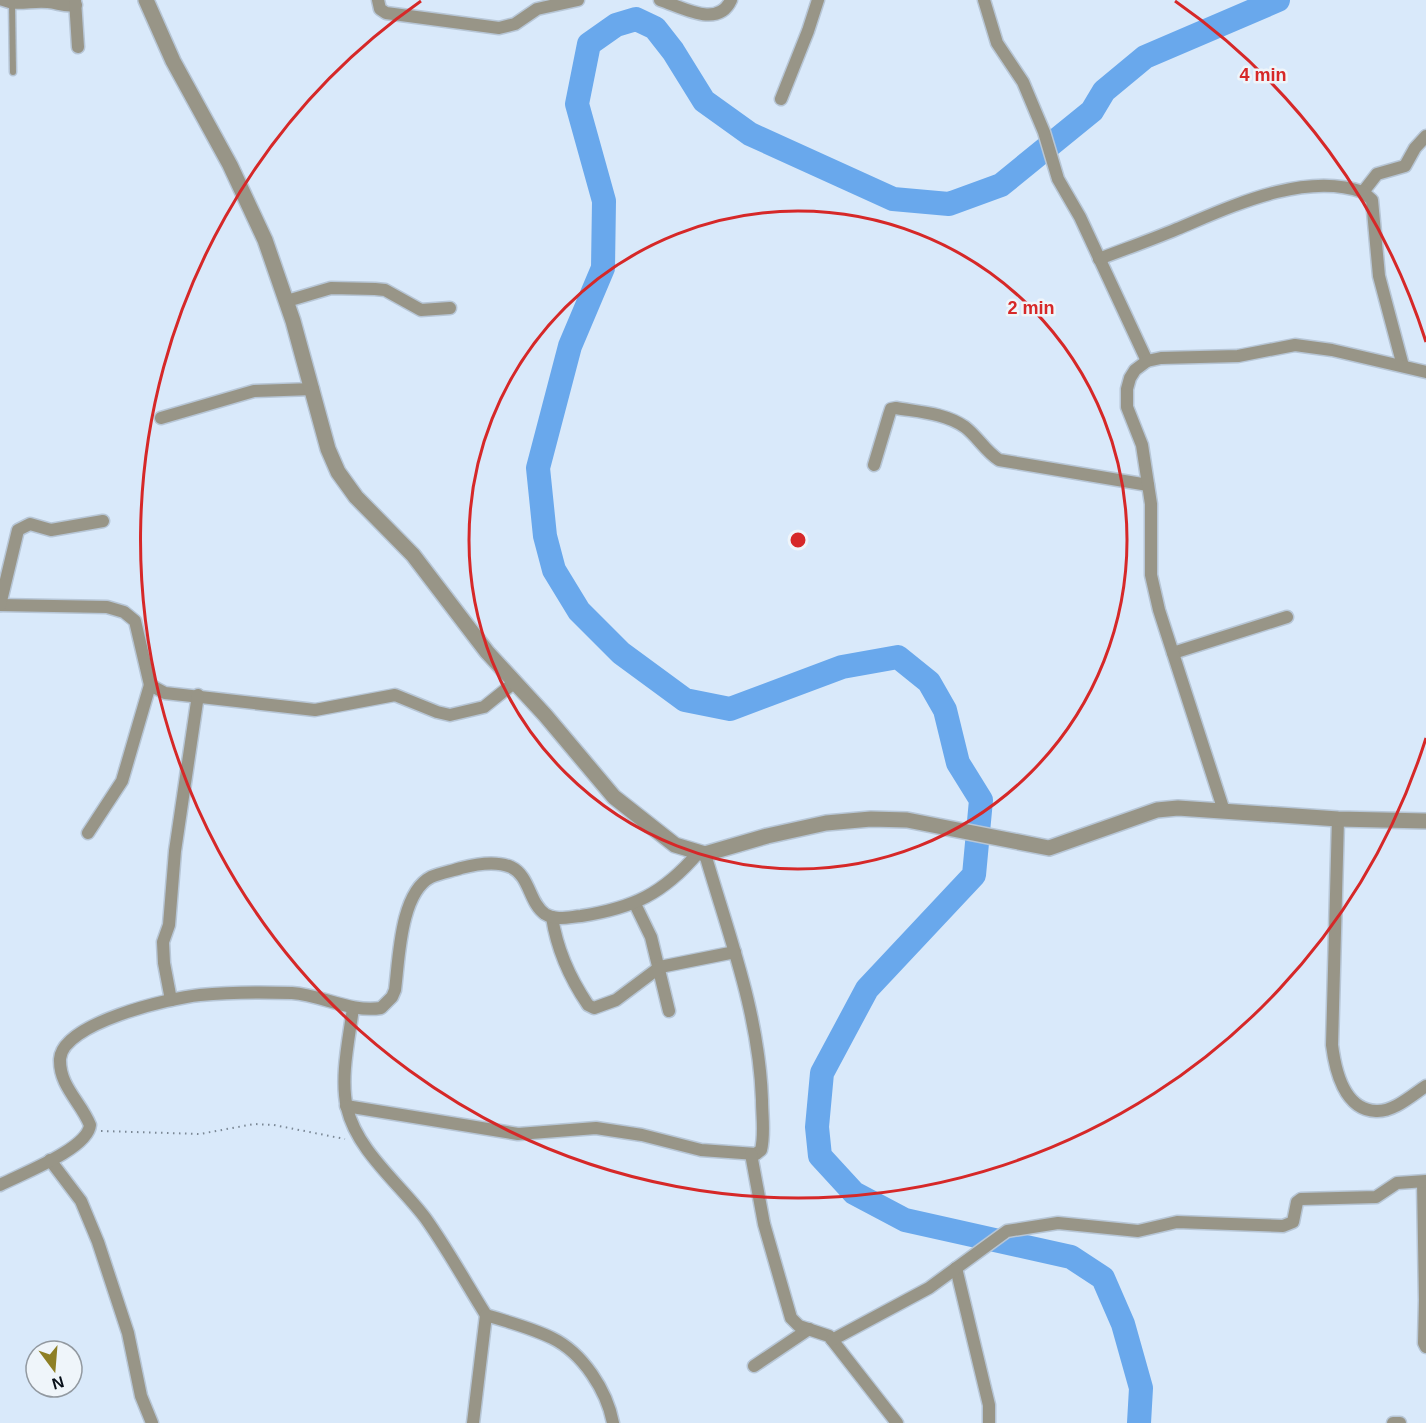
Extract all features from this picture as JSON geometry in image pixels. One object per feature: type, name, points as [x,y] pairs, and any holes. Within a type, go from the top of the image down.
[{"type":"street","points":[[146,0],[173,61],[230,165],[265,240],[287,301],[331,459],[348,486],[413,555],[479,642],[614,798],[675,845],[701,854]]},
{"type":"street","points":[[378,0],[380,9],[386,13],[499,28],[515,24],[537,9],[578,0]]},
{"type":"street","points":[[660,0],[681,3],[716,16],[723,13],[731,0]]},
{"type":"street","points":[[781,99],[818,0]]},
{"type":"street","points":[[984,0],[997,43],[1023,82],[1044,132],[1058,179],[1080,217],[1136,332],[1147,361]]},
{"type":"street","points":[[8,2],[49,2],[60,6],[76,2],[78,47]]},
{"type":"street","points":[[1364,192],[1377,174],[1405,166],[1415,148],[1426,136]]},
{"type":"street","points":[[1099,259],[1165,234],[1215,211],[1275,192],[1313,187],[1364,192],[1372,200],[1379,276],[1403,366]]},
{"type":"street","points":[[287,301],[331,288],[375,289],[385,290],[421,310],[450,308]]},
{"type":"street","points":[[1224,811],[1158,610],[1151,575],[1152,533],[1142,445],[1127,407],[1127,389],[1135,370],[1147,361],[1175,356],[1239,356],[1303,345],[1426,372]]},
{"type":"street","points":[[161,418],[254,391],[313,389]]},
{"type":"street","points":[[874,465],[891,409],[897,408],[951,420],[965,428],[999,460],[1148,485]]},
{"type":"street","points":[[88,833],[122,781],[150,685],[135,621],[124,612],[107,607],[0,605],[18,530],[30,524],[51,530],[103,521]]},
{"type":"street","points":[[1173,653],[1287,617]]},
{"type":"street","points":[[150,685],[165,693],[315,710],[395,695],[428,709],[450,715],[484,707],[515,682]]},
{"type":"street","points":[[171,1000],[164,963],[163,942],[169,926],[175,851],[198,695]]},
{"type":"street","points":[[0,1185],[80,1143],[89,1132],[84,1112],[63,1080],[61,1051],[78,1035],[98,1024],[171,1000],[226,993],[294,993],[323,998],[353,1008],[381,1008],[392,997],[408,903],[418,887],[430,877],[469,866],[495,864],[510,867],[523,878],[544,914],[559,919],[605,912],[634,904],[683,871],[701,854],[826,823],[871,819],[907,820],[1049,848],[1157,810],[1178,808],[1338,819],[1426,821]]},
{"type":"street","points":[[1338,819],[1332,1045],[1340,1077],[1351,1098],[1359,1105],[1376,1111],[1394,1106],[1426,1086]]},
{"type":"street","points":[[346,1106],[518,1134],[596,1128],[642,1135],[701,1150],[751,1154],[761,1150],[764,1135],[761,1065],[747,994],[735,951],[701,854]]},
{"type":"street","points":[[634,904],[651,937],[669,1011]]},
{"type":"street","points":[[552,917],[558,949],[567,971],[588,1005],[594,1008],[616,1000],[660,967],[735,951]]},
{"type":"street","points":[[353,1008],[345,1084],[346,1106],[358,1135],[425,1217],[456,1263],[486,1315],[473,1423]]},
{"type":"street","points":[[751,1154],[764,1224],[791,1318],[799,1326],[829,1336],[897,1423]]},
{"type":"street","points":[[50,1160],[81,1201],[98,1242],[128,1333],[141,1396],[152,1423]]},
{"type":"street","points":[[832,1340],[929,1288],[1007,1231],[1058,1223],[1138,1231],[1178,1222],[1283,1226],[1293,1222],[1297,1202],[1301,1199],[1376,1197],[1397,1184],[1424,1181],[1426,1347]]},
{"type":"street","points":[[956,1268],[989,1405],[989,1423]]},
{"type":"street","points":[[486,1315],[537,1331],[568,1349],[602,1388],[610,1405],[613,1423]]},
{"type":"street","points":[[754,1366],[809,1329]]},
{"type":"street","points":[[1393,1423],[1400,1423]]},
{"type":"lane","points":[[8,2],[13,72]]},
{"type":"path","points":[[89,1132],[200,1134],[254,1124],[274,1125],[330,1135],[365,1144]]},
{"type":"waterway","points":[[1139,1423],[1141,1388],[1123,1324],[1103,1278],[1071,1257],[905,1220],[854,1193],[820,1156],[817,1127],[822,1073],[867,989],[974,875],[981,800],[958,763],[945,710],[929,682],[898,657],[842,667],[730,709],[685,700],[621,653],[579,611],[554,570],[545,536],[538,468],[570,346],[603,268],[604,201],[577,104],[589,44],[616,25],[636,19],[655,28],[673,51],[704,101],[750,134],[893,199],[949,204],[1001,185],[1092,111],[1104,91],[1145,57],[1278,0]]}]
